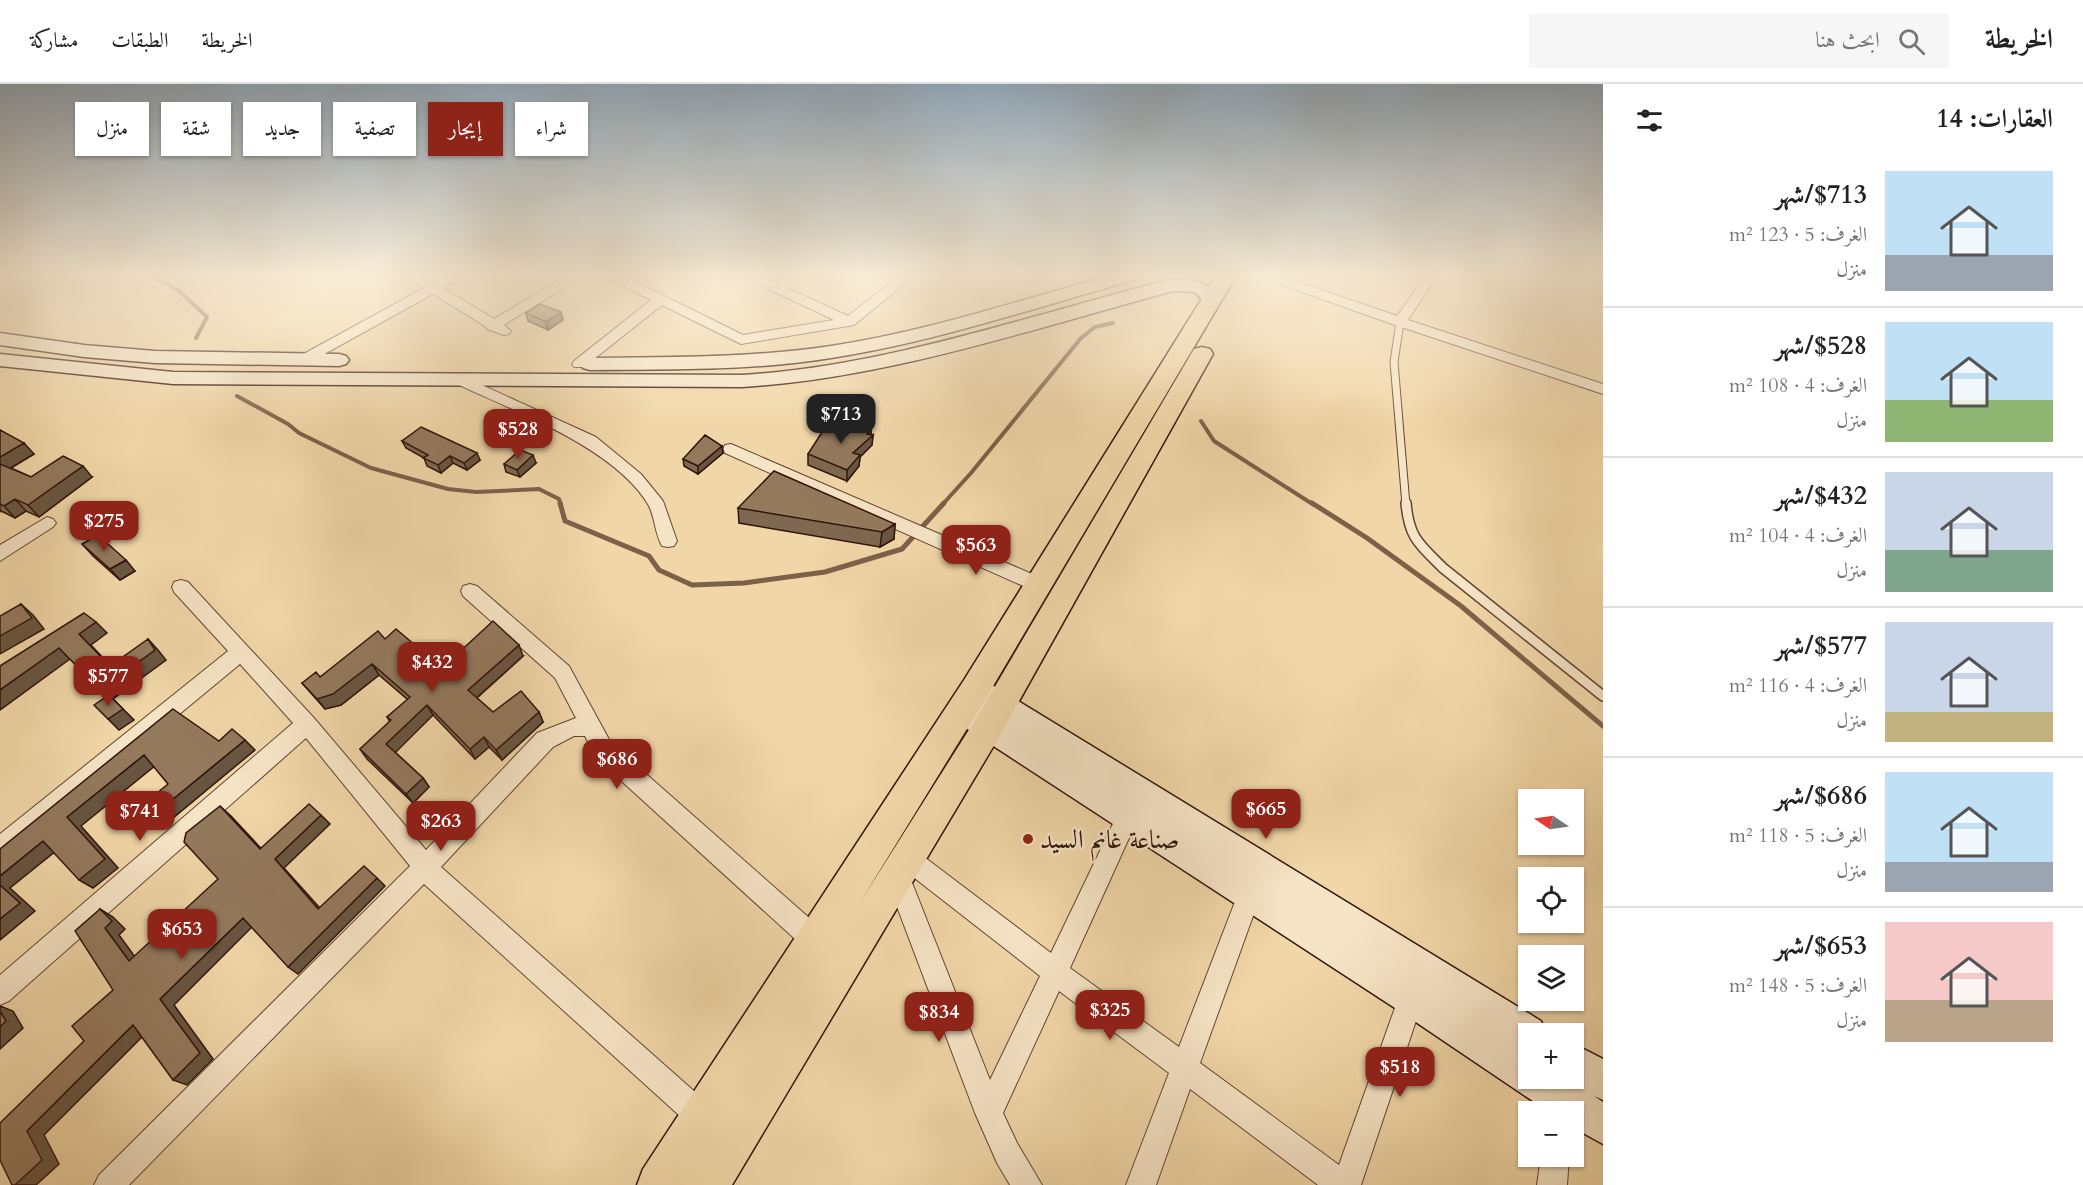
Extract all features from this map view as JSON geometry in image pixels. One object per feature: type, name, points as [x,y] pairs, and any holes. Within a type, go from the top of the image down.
[{"type":"main road","points":[[707,1185],[902,867],[981,708],[1038,585],[1194,327]]},
{"type":"main road","points":[[658,1185],[815,940],[981,708],[1215,327]]},
{"type":"street","points":[[303,360],[362,327]]},
{"type":"street","points":[[579,364],[625,327]]},
{"type":"street","points":[[716,327],[741,340],[813,327]]},
{"type":"street","points":[[0,339],[122,355],[188,358],[579,364],[750,361],[833,352],[939,327]]},
{"type":"street","points":[[0,360],[137,376],[670,383],[791,378],[904,357],[1014,327]]},
{"type":"street","points":[[1416,327],[1603,389]]},
{"type":"street","points":[[322,379],[340,360]]},
{"type":"street","points":[[462,381],[590,441],[635,477],[657,505],[668,541]]},
{"type":"street","points":[[731,449],[1038,585]]},
{"type":"street","points":[[0,554],[47,523]]},
{"type":"street","points":[[181,587],[307,724],[437,881],[702,1117]]},
{"type":"street","points":[[471,591],[562,672],[603,750],[815,940]]},
{"type":"street","points":[[0,848],[241,652]]},
{"type":"street","points":[[981,708],[1128,816],[1518,1068]]},
{"type":"street","points":[[981,708],[1518,1028]]},
{"type":"street","points":[[0,992],[307,724]]},
{"type":"street","points":[[109,1185],[426,866],[545,740],[559,731],[572,727],[591,727]]},
{"type":"street","points":[[989,1113],[1128,816]]},
{"type":"street","points":[[902,867],[1056,973],[1344,1185],[1411,997]]},
{"type":"street","points":[[902,867],[989,1113],[1007,1153],[1027,1185]]},
{"type":"street","points":[[1141,1185],[1249,894]]},
{"type":"street","points":[[1584,1083],[1603,1081]]},
{"type":"street","points":[[1559,1089],[1603,1125]]},
{"type":"street","points":[[1552,1185],[1554,1167]]},
{"type":"lane","points":[[1399,327],[1394,362],[1408,526],[1420,546],[1443,568],[1603,696]]},
{"type":"building","points":[[857,421],[871,428],[867,434],[873,435],[853,453],[860,455],[847,470],[808,454],[826,426],[847,435]]},
{"type":"building","points":[[421,427],[477,453],[464,463],[450,456],[438,465],[423,458],[428,455],[402,441]]},
{"type":"building","points":[[0,430],[24,443],[0,457]]},
{"type":"building","points":[[705,435],[722,446],[698,466],[683,459]]},
{"type":"building","points":[[520,450],[533,455],[517,470],[504,464]]},
{"type":"building","points":[[63,456],[83,466],[28,505],[15,499],[4,506],[0,504],[0,464],[31,477]]},
{"type":"building","points":[[774,471],[895,524],[882,532],[738,508]]},
{"type":"building","points":[[98,535],[126,560],[110,569],[82,544]]},
{"type":"building","points":[[21,604],[32,618],[0,636],[0,616]]},
{"type":"building","points":[[84,613],[96,622],[79,634],[110,666],[148,639],[155,650],[100,690],[59,648],[0,690],[0,666]]},
{"type":"building","points":[[493,621],[519,645],[468,690],[493,712],[521,691],[539,712],[496,750],[484,737],[470,749],[427,705],[386,744],[423,778],[406,794],[360,749],[391,720],[387,717],[410,697],[372,664],[333,694],[317,699],[302,683],[316,672],[320,677],[378,631],[385,639],[396,629],[442,668]]},
{"type":"building","points":[[109,695],[123,709],[108,719],[94,705]]},
{"type":"building","points":[[173,709],[219,741],[232,729],[245,740],[161,809],[151,798],[168,784],[144,755],[67,817],[105,859],[79,880],[43,841],[0,876],[0,849]]},
{"type":"building","points":[[309,804],[321,815],[275,859],[318,909],[364,866],[377,878],[288,967],[243,918],[160,999],[200,1053],[173,1080],[133,1025],[27,1131],[42,1160],[15,1185],[12,1185],[0,1160],[0,1123],[84,1041],[72,1026],[113,990],[75,931],[100,909],[112,921],[105,928],[129,961],[218,879],[184,842],[186,833],[220,806],[260,849]]},
{"type":"building","points":[[0,885],[20,903],[0,919]]},
{"type":"building","points":[[0,1011],[6,1021],[0,1027]]},
{"type":"waterway","points":[[196,338],[202,327]]},
{"type":"waterway","points":[[942,505],[971,473],[1081,338],[1095,327]]},
{"type":"waterway","points":[[237,396],[288,424],[299,433],[371,468],[448,489],[476,492],[539,489],[559,499],[561,505]]},
{"type":"waterway","points":[[1201,421],[1214,441],[1314,505]]},
{"type":"waterway","points":[[560,503],[565,521],[649,556],[659,570],[692,585],[744,583],[825,572],[902,549],[944,503]]},
{"type":"waterway","points":[[1312,503],[1367,538],[1461,606],[1603,726]]},
{"type":"place","name":"صناعة غانم السيد","points":[[1028,839]]}]
